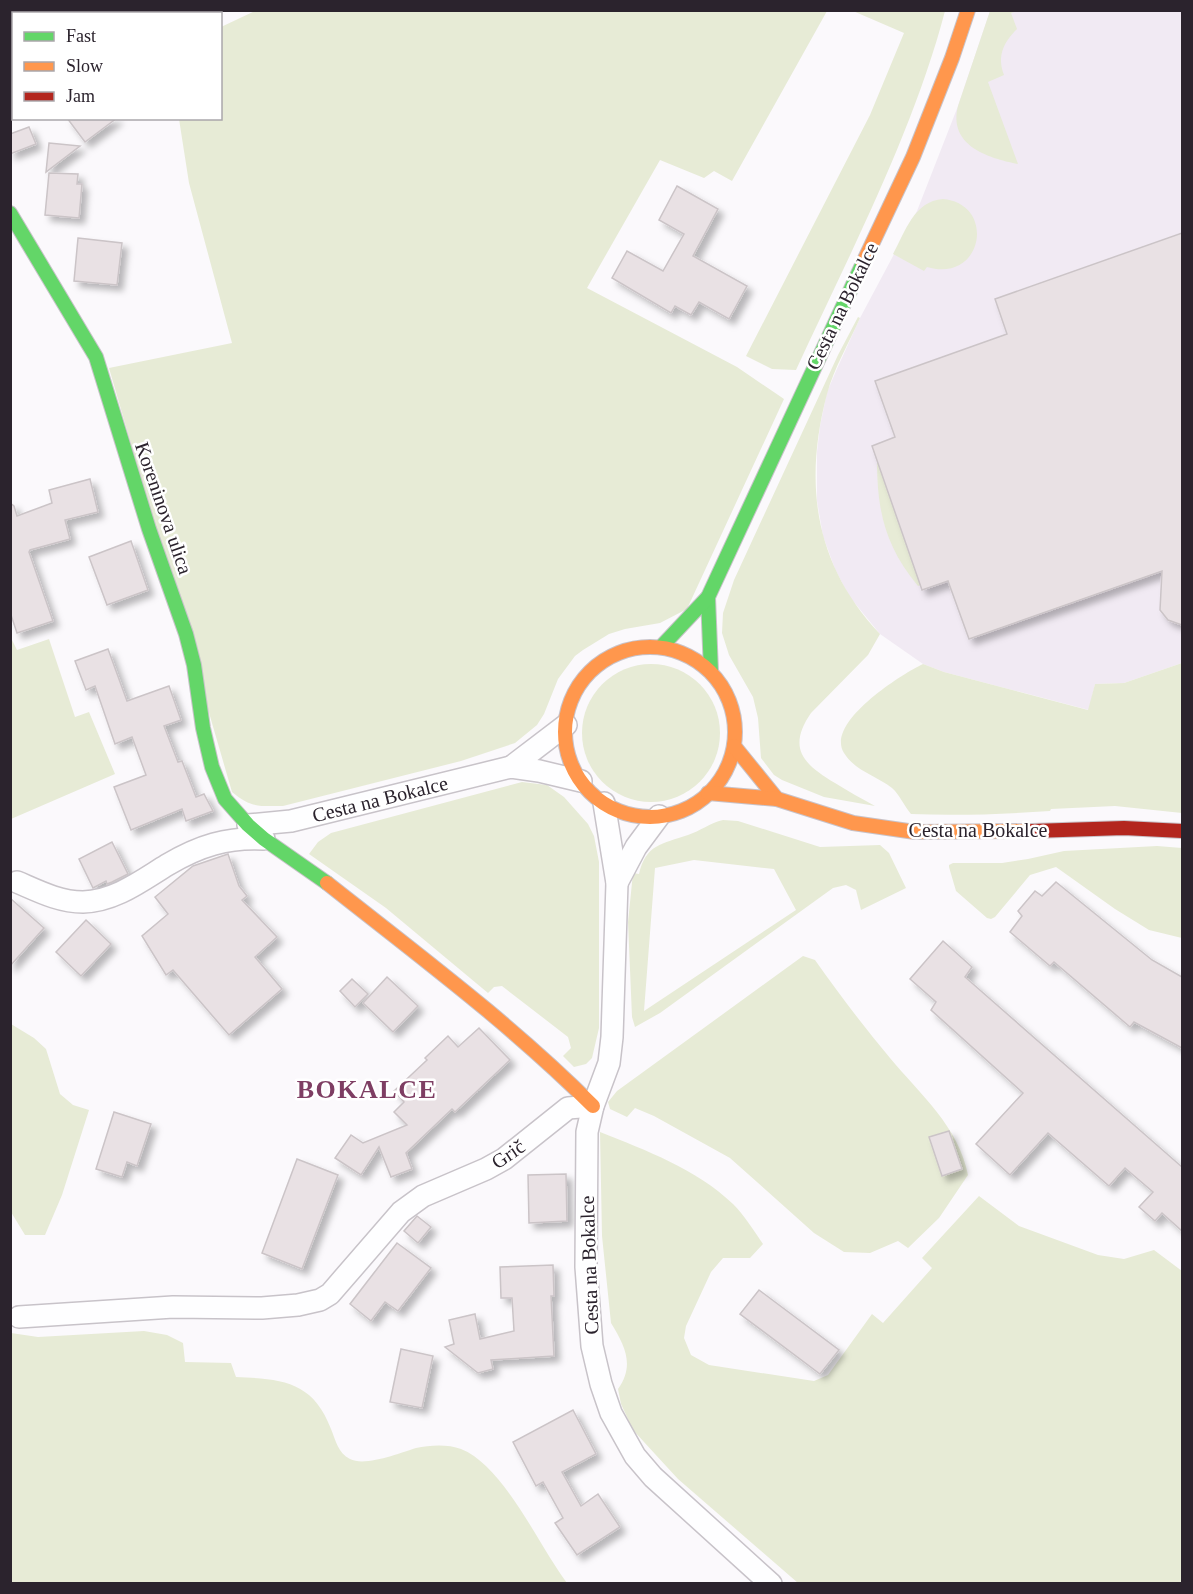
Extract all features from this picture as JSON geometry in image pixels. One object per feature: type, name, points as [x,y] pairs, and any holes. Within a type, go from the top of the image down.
[{"type":"street","name":"Cesta na Bokalce","points":[[661,647],[708,597],[913,157],[952,58],[968,10]]},
{"type":"street","name":"Koreninova ulica","points":[[10,213],[17,230],[96,357],[149,529],[186,634],[194,665],[203,728],[212,766],[225,799],[256,832]]},
{"type":"street","name":"Cesta na Bokalce","points":[[708,597],[711,672]]},
{"type":"street","name":"Cesta na Bokalce","points":[[644,647],[661,647],[688,656],[711,672],[729,701],[735,723],[734,746],[727,766],[708,793],[680,811],[659,816],[636,816],[614,808],[595,796],[581,781],[568,754],[566,725],[569,708],[575,692],[585,678],[611,656],[644,647]]},
{"type":"street","name":"Cesta na Bokalce","points":[[511,767],[566,725]]},
{"type":"street","points":[[734,746],[777,799]]},
{"type":"street","name":"Cesta na Bokalce","points":[[17,882],[54,898],[82,902],[106,899],[190,853],[291,821],[511,767],[581,781]]},
{"type":"street","name":"Cesta na Bokalce","points":[[708,793],[777,799],[853,823],[925,832],[980,833],[1124,828],[1182,831]]},
{"type":"street","name":"Cesta na Bokalce","points":[[604,803],[617,883],[612,1037],[609,1063],[593,1106],[587,1132],[586,1267],[592,1346],[611,1413],[635,1456],[652,1477],[771,1584]]},
{"type":"street","name":"Cesta na Bokalce","points":[[617,883],[636,848],[659,816]]},
{"type":"street","points":[[256,832],[322,879],[482,1005],[555,1068],[593,1106]]},
{"type":"street","name":"Grič","points":[[19,1317],[173,1307],[262,1308],[298,1305],[320,1300],[330,1294],[401,1212],[423,1196],[504,1160],[568,1108],[593,1106]]},
{"type":"shaded area","points":[[1017,10],[1182,11],[1182,663],[1124,683],[1095,684],[1089,710],[944,672],[923,664],[880,634],[849,596],[835,569],[823,536],[817,501],[817,452],[827,392],[860,318],[917,211],[958,106],[990,11],[1011,13]]},
{"type":"green space","points":[[257,10],[827,11],[732,181],[714,171],[704,178],[660,160],[587,288],[737,367],[784,399],[687,609],[660,623],[609,634],[575,656],[558,679],[537,725],[515,743],[461,761],[283,806],[256,805],[232,792],[109,368],[232,343],[189,183],[179,120],[222,120],[222,27]]},
{"type":"green space","points":[[853,11],[945,11],[932,57],[898,148],[796,370],[772,369],[746,356],[870,115],[904,33]]},
{"type":"green space","points":[[990,11],[1017,11],[1011,13],[1017,29],[1008,39],[1001,56],[1004,75],[988,82],[1018,164],[994,158],[973,147],[964,140],[956,119],[958,106]]},
{"type":"green space","points":[[943,199],[960,204],[971,214],[976,227],[976,241],[971,254],[961,264],[946,269],[927,267],[924,271],[893,254],[906,227],[918,211],[933,201]]},
{"type":"green space","points":[[858,317],[860,318],[827,394],[816,460],[816,492],[820,522],[828,552],[858,608],[880,634],[868,655],[811,713],[800,736],[800,746],[802,754],[814,769],[875,806],[824,797],[774,775],[761,758],[758,718],[753,697],[729,655],[722,633],[723,613],[734,580],[838,355]]},
{"type":"green space","points":[[877,460],[921,585],[918,586],[898,557],[885,527],[879,496]]},
{"type":"green space","points":[[10,636],[17,650],[49,639],[75,717],[89,712],[115,774],[11,819]]},
{"type":"green space","points":[[1182,663],[1182,813],[1115,806],[998,814],[911,814],[892,788],[860,769],[849,759],[844,753],[841,741],[845,728],[868,701],[898,678],[923,664],[944,672],[1088,710],[1095,684],[1124,683]]},
{"type":"green space","points":[[651,664],[677,670],[700,684],[714,707],[720,733],[714,759],[700,782],[677,796],[651,802],[625,796],[602,782],[588,759],[582,733],[588,707],[602,684],[625,670]]},
{"type":"green space","points":[[522,782],[547,785],[564,797],[588,824],[594,836],[599,862],[599,1028],[592,1058],[586,1064],[574,1067],[563,1056],[571,1048],[568,1037],[502,986],[494,987],[488,993],[386,908],[309,854],[318,842],[331,833]]},
{"type":"green space","points":[[718,821],[738,821],[820,847],[880,845],[889,853],[906,888],[861,910],[856,890],[846,885],[833,888],[660,1013],[635,1027],[632,1017],[628,922],[633,873],[639,874],[646,857],[656,847]],"holes":[[[694,860],[774,869],[796,910],[644,1011],[655,868]]]},
{"type":"green space","points":[[1157,846],[1182,848],[1182,938],[1149,930],[1056,867],[1030,875],[995,917],[987,918],[956,891],[949,867],[953,863],[1002,863],[1064,851]]},
{"type":"green space","points":[[803,956],[815,960],[890,1058],[937,1112],[947,1126],[963,1158],[968,1175],[939,1218],[908,1248],[898,1241],[870,1253],[844,1252],[814,1233],[730,1158],[635,1108],[627,1117],[610,1109],[608,1102],[617,1091]]},
{"type":"green space","points":[[11,1024],[34,1038],[46,1049],[60,1094],[73,1105],[89,1110],[62,1195],[45,1235],[25,1235],[11,1212]]},
{"type":"green space","points":[[600,1132],[670,1162],[703,1180],[733,1204],[763,1244],[750,1258],[723,1258],[711,1272],[686,1326],[684,1338],[691,1355],[709,1365],[814,1381],[828,1375],[872,1314],[883,1323],[932,1268],[922,1258],[979,1196],[1019,1226],[1098,1255],[1124,1259],[1154,1250],[1182,1271],[1182,1583],[798,1583],[678,1479],[633,1430],[621,1404],[618,1389],[627,1364],[624,1348],[611,1323],[602,1236]]},
{"type":"green space","points":[[144,1331],[167,1335],[183,1343],[185,1362],[231,1363],[236,1377],[282,1382],[305,1392],[324,1413],[340,1450],[350,1459],[373,1460],[427,1446],[450,1446],[477,1458],[492,1472],[520,1508],[567,1583],[11,1583],[11,1333],[38,1337]]},
{"type":"building","points":[[68,120],[114,120],[85,142]]},
{"type":"building","points":[[29,127],[36,144],[10,154],[10,134]]},
{"type":"building","points":[[49,143],[80,146],[46,172]]},
{"type":"building","points":[[49,173],[78,174],[77,184],[82,184],[79,218],[45,215]]},
{"type":"building","points":[[677,186],[718,209],[693,256],[747,286],[729,319],[699,302],[691,315],[675,306],[671,313],[612,278],[627,251],[663,271],[684,234],[659,220]]},
{"type":"building","points":[[1182,233],[1182,625],[1168,620],[1160,610],[1162,571],[969,639],[948,581],[922,590],[872,446],[895,437],[875,381],[1007,334],[995,299]]},
{"type":"building","points":[[78,238],[122,243],[117,285],[74,281]]},
{"type":"building","points":[[90,479],[98,512],[65,520],[70,539],[29,552],[53,621],[17,633],[10,612],[10,503],[14,506],[17,516],[52,503],[49,490]]},
{"type":"building","points":[[131,541],[148,590],[107,605],[89,557]]},
{"type":"building","points":[[108,649],[127,701],[169,686],[181,720],[164,726],[178,762],[182,761],[196,797],[204,794],[213,811],[186,821],[182,809],[131,830],[114,787],[146,775],[132,737],[115,744],[95,686],[86,690],[75,661]]},
{"type":"building","points":[[112,842],[128,874],[93,888],[79,859]]},
{"type":"building","points":[[228,854],[239,886],[247,896],[242,900],[277,937],[255,957],[282,989],[229,1035],[173,970],[166,975],[142,936],[168,914],[155,897],[193,866]]},
{"type":"building","points":[[1056,882],[1152,960],[1182,977],[1182,1048],[1134,1022],[1130,1027],[1054,962],[1050,966],[1010,932],[1022,916],[1018,911],[1035,891],[1042,896]]},
{"type":"building","points":[[10,898],[44,928],[10,966]]},
{"type":"building","points":[[86,920],[111,944],[81,976],[56,952]]},
{"type":"building","points":[[943,941],[972,967],[965,977],[1182,1167],[1182,1231],[1162,1213],[1155,1221],[1139,1207],[1153,1192],[1125,1168],[1109,1186],[1048,1133],[1010,1175],[976,1144],[1023,1093],[931,1010],[936,1002],[910,979]]},
{"type":"building","points":[[387,977],[418,1006],[393,1032],[363,1003]]},
{"type":"building","points":[[352,979],[368,994],[355,1007],[340,991]]},
{"type":"building","points":[[479,1028],[510,1060],[455,1112],[452,1109],[406,1153],[412,1169],[391,1177],[379,1147],[361,1175],[335,1158],[351,1135],[363,1143],[407,1125],[394,1112],[404,1102],[394,1091],[427,1060],[425,1058],[448,1036],[458,1047]]},
{"type":"building","points":[[114,1112],[151,1124],[137,1166],[127,1162],[122,1177],[96,1169]]},
{"type":"building","points":[[949,1131],[962,1169],[942,1176],[929,1137]]},
{"type":"building","points":[[297,1159],[338,1175],[302,1269],[262,1253]]},
{"type":"building","points":[[566,1174],[567,1221],[529,1223],[528,1175]]},
{"type":"building","points":[[417,1216],[431,1227],[418,1243],[404,1231]]},
{"type":"building","points":[[397,1243],[431,1268],[398,1311],[385,1302],[371,1321],[350,1304]]},
{"type":"building","points":[[553,1265],[554,1296],[551,1296],[554,1356],[491,1360],[493,1369],[478,1373],[445,1347],[454,1344],[449,1320],[475,1314],[480,1339],[514,1331],[512,1298],[501,1298],[500,1267]]},
{"type":"building","points":[[759,1290],[839,1350],[820,1374],[740,1314]]},
{"type":"building","points":[[401,1349],[433,1356],[422,1408],[390,1402]]},
{"type":"building","points":[[573,1410],[596,1454],[562,1472],[581,1506],[598,1494],[620,1527],[577,1555],[555,1523],[563,1518],[543,1482],[536,1486],[513,1442]]},
{"type":"traffic: fast","points":[[10,213],[96,357],[149,529],[186,634],[194,665],[203,728],[212,767],[225,799],[264,839],[327,883]]},
{"type":"traffic: fast","points":[[661,647],[708,597],[863,263]]},
{"type":"traffic: fast","points":[[708,597],[711,672]]},
{"type":"traffic: slow","points":[[863,263],[913,157],[952,58],[968,10]]},
{"type":"traffic: slow","points":[[650,647],[682,654],[710,672],[728,700],[735,732],[728,764],[710,792],[682,810],[650,817],[618,810],[590,792],[572,764],[565,732],[572,700],[590,672],[618,654],[650,647]]},
{"type":"traffic: slow","points":[[734,746],[777,799]]},
{"type":"traffic: slow","points":[[708,793],[777,799],[853,823],[915,832],[1032,831]]},
{"type":"traffic: slow","points":[[327,883],[497,1018],[593,1106]]},
{"type":"traffic: jam","points":[[1032,831],[1124,828],[1182,831]]},
{"type":"district","name":"BOKALCE","points":[[367,1089]]}]
